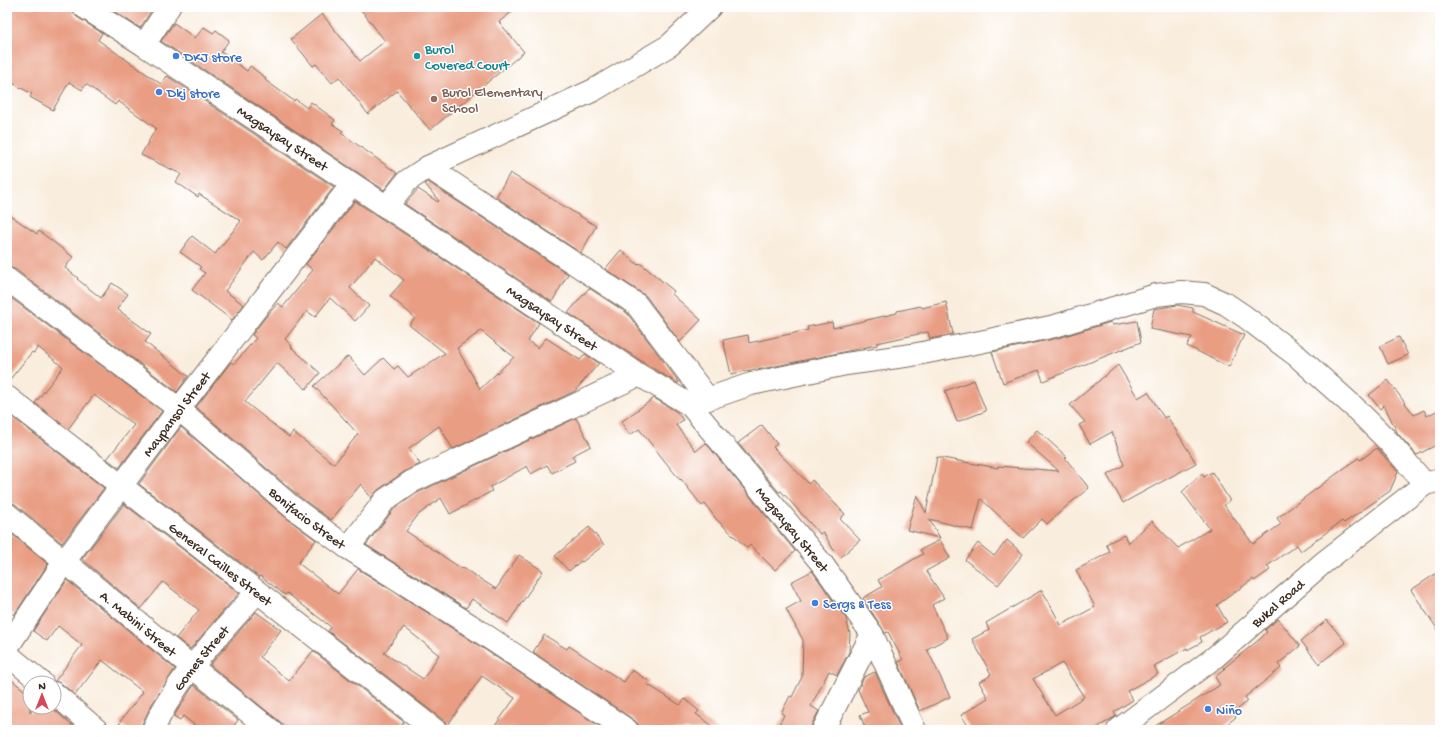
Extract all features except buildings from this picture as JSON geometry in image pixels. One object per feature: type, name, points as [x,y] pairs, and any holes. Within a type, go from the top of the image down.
[{"type":"street","name":"Magsaysay Street","points":[[84,7],[144,45],[639,375],[699,402],[872,634],[915,730]]},
{"type":"street","points":[[144,45],[169,7]]},
{"type":"street","points":[[386,207],[407,181],[428,167],[594,90],[670,45],[710,7]]},
{"type":"street","points":[[428,167],[636,304],[699,402],[751,384],[846,364],[912,355],[1055,326],[1156,295],[1181,292],[1204,294],[1226,304],[1297,356],[1354,407],[1432,482]]},
{"type":"street","name":"Maypansol Street","points":[[7,648],[64,562],[179,409],[352,184]]},
{"type":"street","name":"Bonifacio Street","points":[[7,279],[179,409],[292,507],[348,548],[470,625],[627,730]]},
{"type":"street","points":[[348,548],[385,500],[411,482],[639,375]]},
{"type":"street","name":"General Cailles Street","points":[[7,397],[435,730]]},
{"type":"street","name":"Bukal Road","points":[[1118,730],[1216,657],[1323,563],[1432,482]]},
{"type":"street","name":"A. Mabini Street","points":[[7,514],[192,667],[271,730]]},
{"type":"street","name":"Gomes Street","points":[[153,730],[161,712],[192,667],[257,592]]},
{"type":"street","points":[[822,730],[872,634]]},
{"type":"street","points":[[7,654],[32,675]]},
{"type":"street","points":[[62,700],[98,730]]},
{"type":"place","name":"DKJ store","points":[[176,56]]},
{"type":"place","name":"Burol Covered Court","points":[[417,56]]},
{"type":"place","name":"Dkj store","points":[[159,92]]},
{"type":"place","name":"Burol Elementary School","points":[[434,99]]},
{"type":"place","name":"Sergs & Tess","points":[[815,603]]},
{"type":"place","name":"Niño","points":[[1208,709]]}]
